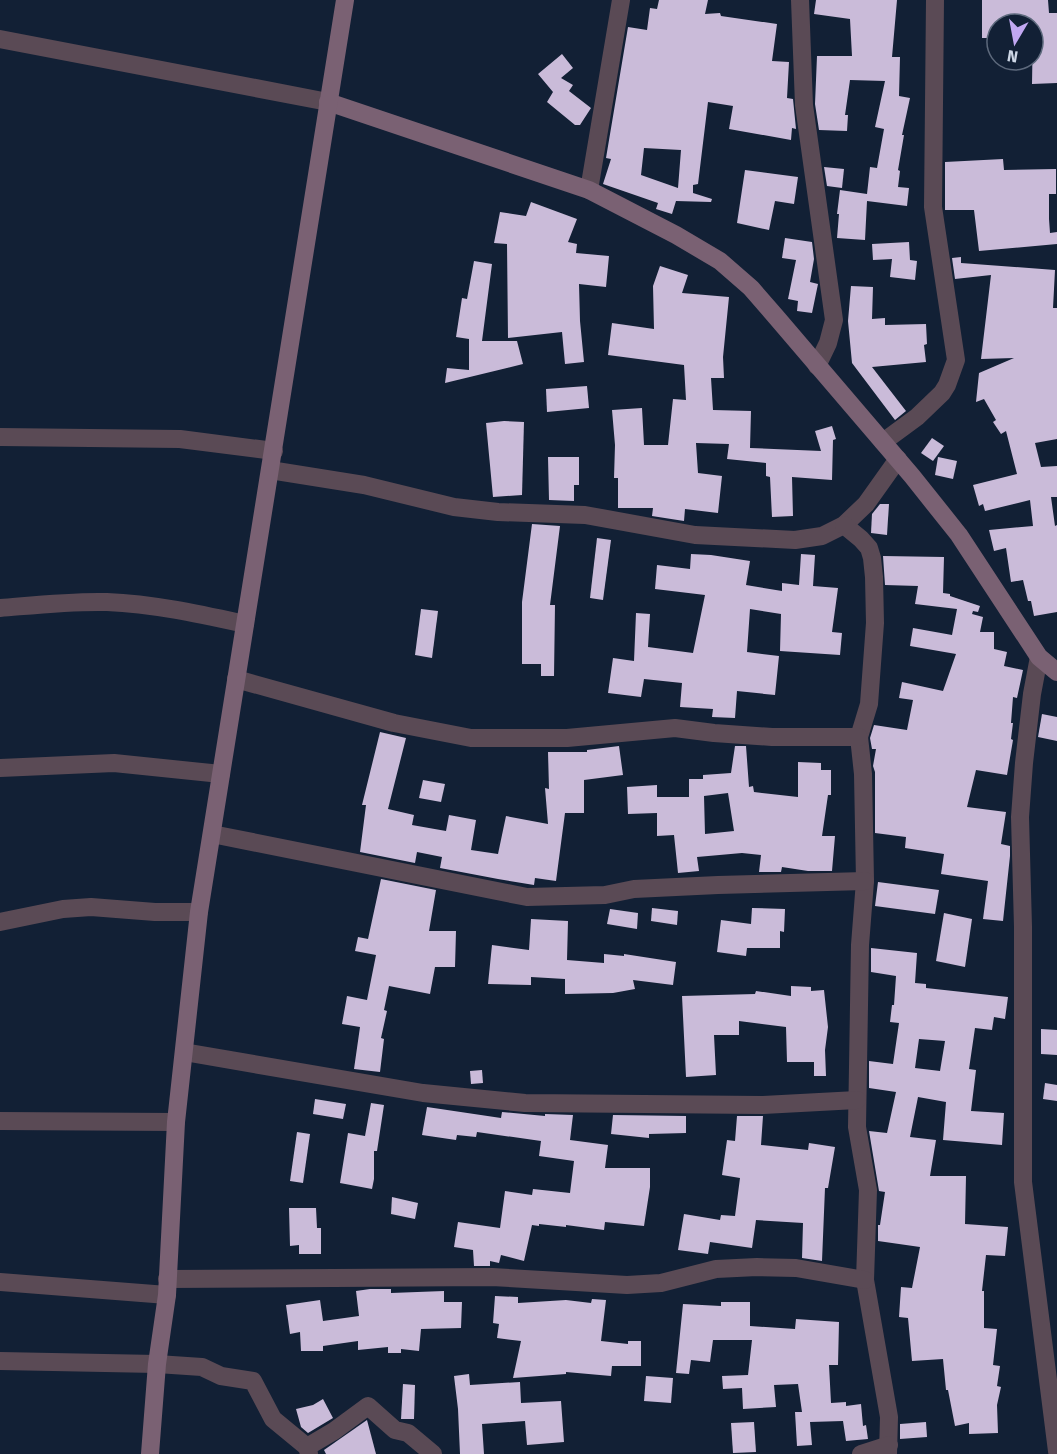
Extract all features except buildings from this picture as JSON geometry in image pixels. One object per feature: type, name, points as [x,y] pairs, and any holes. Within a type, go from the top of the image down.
[{"type":"street","points":[[150,1454],[157,1364],[167,1287],[176,1122],[199,912],[345,0]]},
{"type":"street","points":[[589,190],[621,0]]},
{"type":"street","points":[[800,0],[804,105],[834,320],[828,343],[817,366]]},
{"type":"street","points":[[884,441],[917,417],[942,393],[953,372],[956,360],[933,207],[935,0]]},
{"type":"street","points":[[0,39],[328,102],[589,190],[676,235],[720,261],[751,288],[884,441],[959,535],[1039,657],[1057,672]]},
{"type":"street","points":[[0,437],[180,439],[274,450]]},
{"type":"street","points":[[270,470],[364,486],[454,507],[498,512],[585,515],[695,535],[795,540],[822,536],[844,525],[866,504],[898,459]]},
{"type":"street","points":[[844,525],[861,539],[869,549],[872,558],[875,623],[869,704],[859,737],[863,774],[865,881],[860,945],[857,1127],[868,1190],[865,1280],[889,1417],[889,1449],[861,1454]]},
{"type":"street","points":[[0,608],[110,602],[182,610],[245,624]]},
{"type":"street","points":[[1039,657],[1032,694],[1020,817],[1023,927],[1023,1182],[1057,1451]]},
{"type":"street","points":[[236,679],[394,723],[471,738],[567,738],[675,728],[772,737],[859,737]]},
{"type":"street","points":[[0,768],[114,763],[221,774]]},
{"type":"street","points":[[212,834],[527,897],[605,895],[644,888],[865,881]]},
{"type":"street","points":[[0,922],[63,909],[91,907],[154,912],[199,912]]},
{"type":"street","points":[[184,1052],[423,1093],[525,1103],[751,1105],[857,1100]]},
{"type":"street","points":[[0,1121],[176,1122]]},
{"type":"street","points":[[0,1282],[167,1287],[492,1277],[627,1285],[662,1283],[716,1269],[757,1267],[796,1268],[865,1280]]},
{"type":"street","points":[[0,1361],[202,1367],[221,1377],[253,1381],[273,1419],[308,1451],[368,1406],[395,1430],[408,1433],[433,1454]]}]
